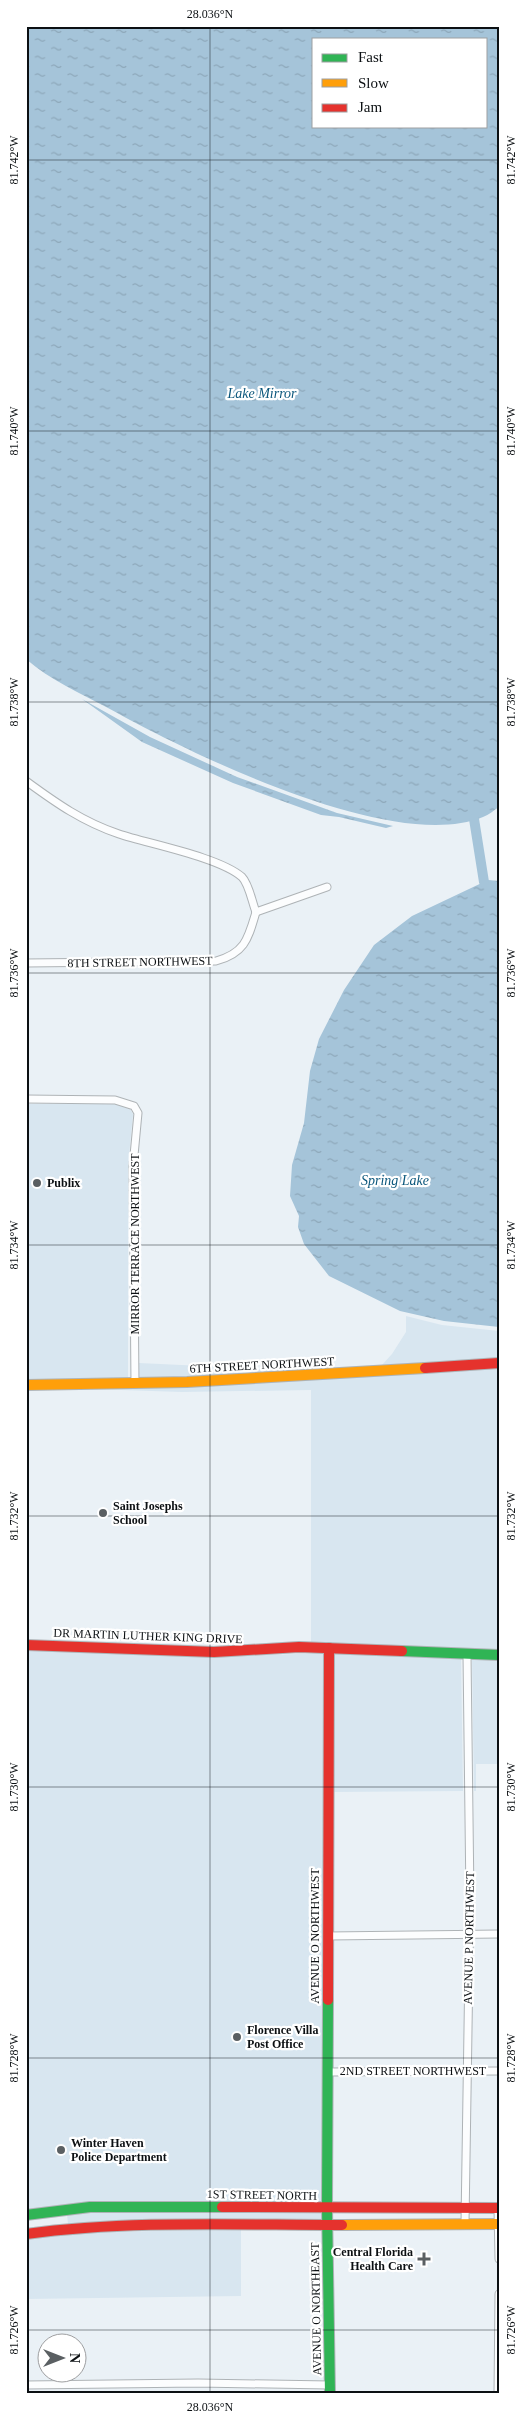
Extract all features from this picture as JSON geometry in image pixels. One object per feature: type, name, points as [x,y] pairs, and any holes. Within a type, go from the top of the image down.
[{"type":"main road","name":"6TH STREET NORTHWEST","points":[[26,1385],[135,1384],[426,1369],[499,1363]]},
{"type":"main road","name":"DR MARTIN LUTHER KING DRIVE","points":[[26,1645],[222,1652],[299,1647],[499,1655]]},
{"type":"main road","name":"AVENUE O NORTHWEST","points":[[327,2224],[329,1648]]},
{"type":"main road","name":"1ST STREET NORTH","points":[[26,2215],[90,2207],[498,2208]]},
{"type":"main road","points":[[61,2210],[62,2229]]},
{"type":"main road","points":[[26,2234],[62,2229],[327,2224],[498,2224]]},
{"type":"main road","name":"AVENUE O NORTHEAST","points":[[327,2224],[330,2389]]},
{"type":"street","points":[[26,781],[58,805],[87,822],[222,866],[242,877],[256,912],[327,887]]},
{"type":"street","name":"8TH STREET NORTHWEST","points":[[26,963],[216,961],[237,952],[247,942],[256,912]]},
{"type":"street","name":"MIRROR TERRACE NORTHWEST","points":[[26,1099],[115,1100],[134,1106],[138,1113],[133,1166],[135,1384]]},
{"type":"street","name":"AVENUE P NORTHWEST","points":[[465,2223],[469,1934],[467,1654]]},
{"type":"street","points":[[328,1936],[499,1934]]},
{"type":"street","name":"2ND STREET NORTHWEST","points":[[328,2072],[499,2071]]},
{"type":"street","points":[[498,2208],[499,2259]]},
{"type":"street","points":[[498,2394],[499,2294]]},
{"type":"street","points":[[26,2385],[179,2383],[330,2389]]},
{"type":"shaded area","points":[[26,1104],[114,1104],[130,1109],[133,1114],[128,1166],[128,1380],[26,1380]]},
{"type":"shaded area","points":[[406,1316],[442,1325],[499,1331],[499,1358],[382,1365],[392,1354],[406,1332]]},
{"type":"shaded area","points":[[139,1363],[308,1371],[139,1379]]},
{"type":"shaded area","points":[[499,1368],[499,1650],[311,1643],[311,1390],[182,1392],[91,1389]]},
{"type":"shaded area","points":[[26,1650],[214,1657],[324,1653],[322,2203],[90,2202],[26,2210]]},
{"type":"shaded area","points":[[334,1653],[461,1658],[463,1791],[333,1792]]},
{"type":"shaded area","points":[[472,1659],[499,1660],[499,1764],[476,1764],[476,1791],[474,1791]]},
{"type":"shaded area","points":[[91,2211],[322,2213],[322,2219],[68,2224],[67,2214]]},
{"type":"shaded area","points":[[241,2229],[241,2296],[26,2299],[26,2238],[63,2233]]},
{"type":"water","name":"Lake Mirror","points":[[26,26],[499,26],[499,807],[483,817],[444,825],[398,822],[346,811],[292,793],[188,749],[66,686],[35,667],[26,659]]},
{"type":"water","points":[[82,699],[150,737],[237,777],[337,813],[393,826],[386,828],[339,817],[321,815],[233,783],[142,742]]},
{"type":"water","name":"Spring Lake","points":[[488,880],[499,881],[499,1327],[444,1321],[400,1311],[329,1276],[304,1244],[298,1227],[299,1216],[290,1196],[292,1165],[304,1123],[310,1071],[319,1039],[344,990],[374,945],[412,916]]},
{"type":"waterway","points":[[474,819],[484,882]]},
{"type":"traffic: fast","points":[[402,1651],[499,1655]]},
{"type":"traffic: fast","points":[[328,2000],[327,2208],[330,2394]]},
{"type":"traffic: fast","points":[[26,2215],[90,2207],[222,2207]]},
{"type":"traffic: slow","points":[[26,1385],[187,1382],[425,1368]]},
{"type":"traffic: slow","points":[[342,2225],[499,2224]]},
{"type":"traffic: jam","points":[[425,1368],[499,1363]]},
{"type":"traffic: jam","points":[[26,1645],[214,1652],[299,1647],[402,1651]]},
{"type":"traffic: jam","points":[[328,2000],[329,1648]]},
{"type":"traffic: jam","points":[[222,2207],[499,2208]]},
{"type":"traffic: jam","points":[[26,2234],[144,2225],[342,2225]]},
{"type":"place","name":"Publix","points":[[37,1183]]},
{"type":"place","name":"Saint Josephs School","points":[[103,1513]]},
{"type":"place","name":"Florence Villa Post Office","points":[[237,2037]]},
{"type":"place","name":"Winter Haven Police Department","points":[[61,2150]]},
{"type":"place","name":"Central Florida Health Care","points":[[424,2259]]}]
